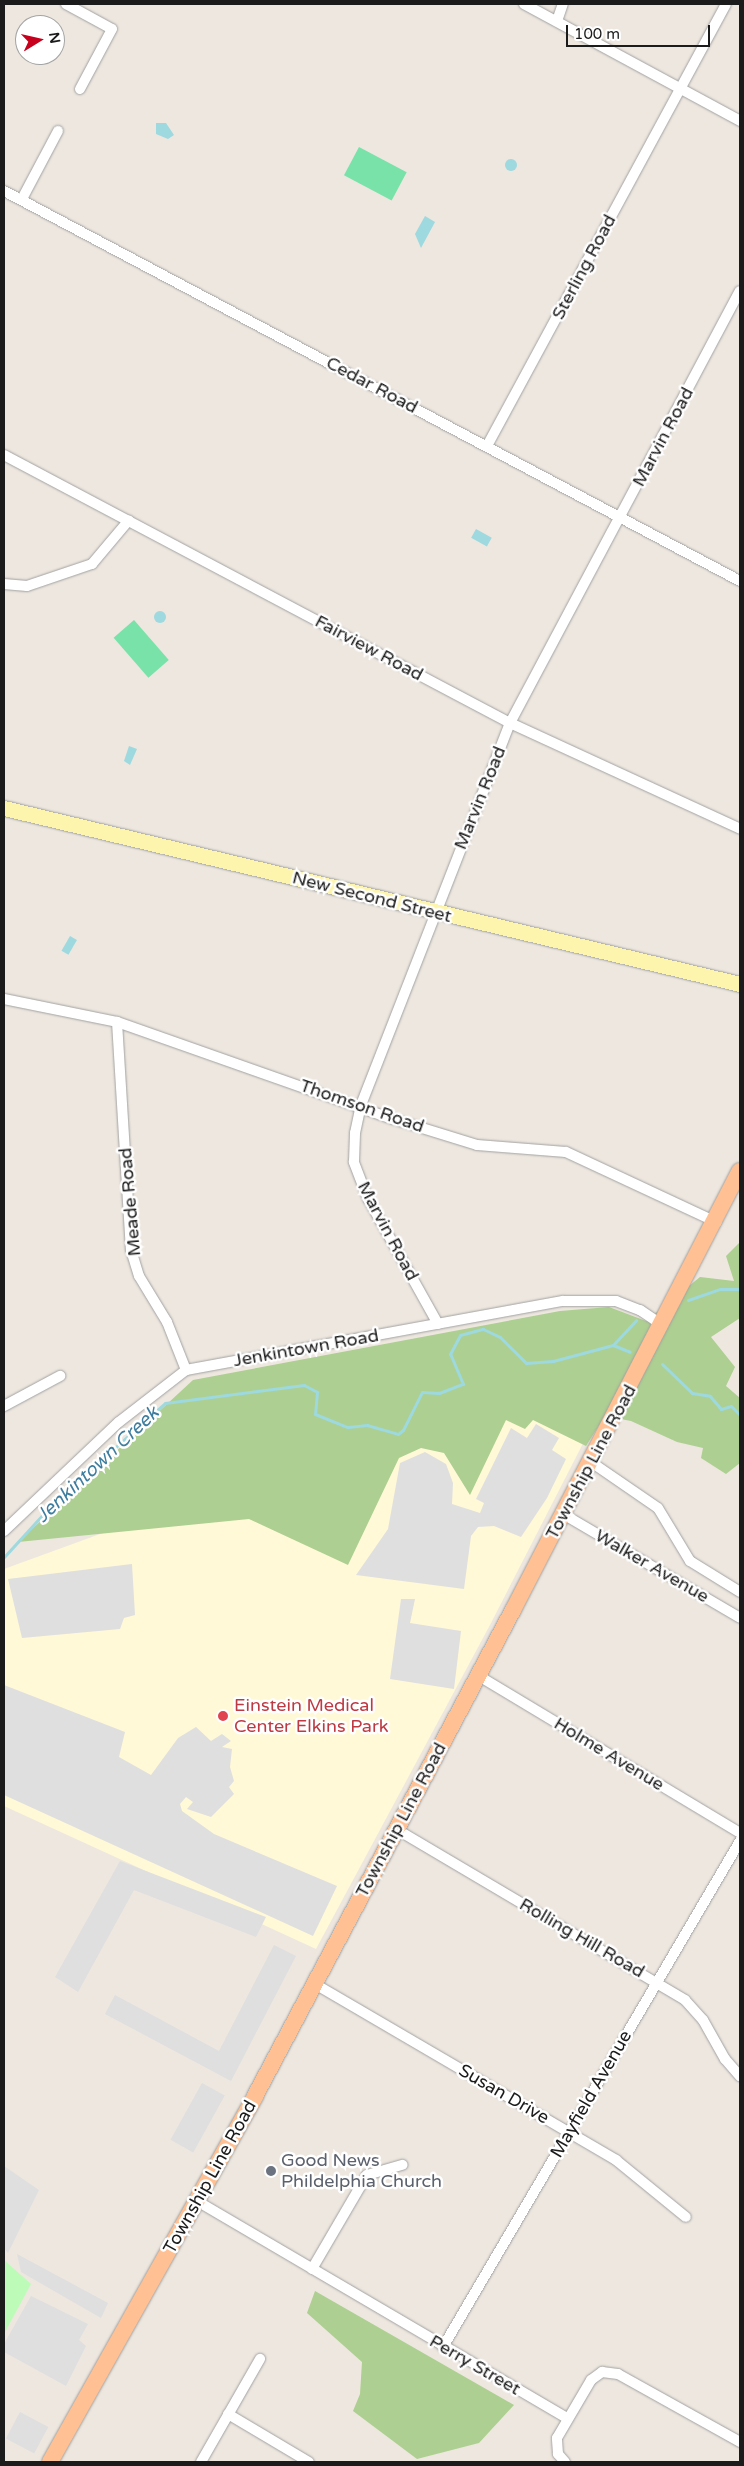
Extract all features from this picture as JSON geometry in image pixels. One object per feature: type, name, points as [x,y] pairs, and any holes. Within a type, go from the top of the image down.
[{"type":"main road","name":"Township Line Road","points":[[50,2462],[197,2201],[315,1984],[591,1462],[661,1324],[716,1222],[740,1171]]},
{"type":"street","points":[[66,4],[112,29],[80,89]]},
{"type":"street","points":[[524,4],[740,121]]},
{"type":"street","points":[[557,21],[563,4]]},
{"type":"street","name":"Sterling Road","points":[[487,446],[726,4]]},
{"type":"street","points":[[22,199],[58,131]]},
{"type":"street","name":"Cedar Road","points":[[4,190],[621,516],[740,581]]},
{"type":"street","name":"Marvin Road","points":[[438,1324],[368,1199],[354,1162],[355,1133],[361,1106],[434,912],[510,723],[740,292]]},
{"type":"street","name":"Fairview Road","points":[[4,455],[510,723],[740,829]]},
{"type":"street","points":[[4,584],[26,586],[92,564],[129,520]]},
{"type":"street","name":"New Second Street","points":[[4,808],[740,984]]},
{"type":"street","name":"Thomson Road","points":[[4,999],[117,1022],[361,1106],[393,1119],[477,1144],[566,1152],[716,1222]]},
{"type":"street","name":"Meade Road","points":[[117,1022],[131,1250],[139,1276],[168,1322],[186,1370]]},
{"type":"street","name":"Jenkintown Road","points":[[4,1531],[119,1422],[186,1370],[563,1301],[616,1301],[640,1310],[661,1324]]},
{"type":"street","points":[[4,1406],[60,1376]]},
{"type":"street","points":[[591,1462],[658,1508],[690,1561],[740,1592]]},
{"type":"street","name":"Walker Avenue","points":[[563,1514],[740,1618]]},
{"type":"street","name":"Holme Avenue","points":[[478,1676],[740,1833]]},
{"type":"street","name":"Rolling Hill Road","points":[[396,1829],[685,2000],[704,2020],[725,2059],[740,2076]]},
{"type":"street","name":"Mayfield Avenue","points":[[443,2347],[740,1841]]},
{"type":"street","name":"Susan Drive","points":[[315,1984],[616,2160],[686,2217]]},
{"type":"street","points":[[312,2269],[366,2174],[403,2165]]},
{"type":"street","name":"Perry Street","points":[[197,2201],[568,2419]]},
{"type":"street","points":[[201,2462],[260,2359]]},
{"type":"street","points":[[565,2462],[558,2454],[557,2438],[591,2380],[602,2372],[618,2374],[740,2442]]},
{"type":"street","points":[[228,2414],[309,2462]]},
{"type":"shaded area","name":"Einstein Medical Center Elkins Park","points":[[522,1409],[595,1420],[490,1625],[316,1949],[4,1806],[4,1569],[133,1522]]},
{"type":"shaded area","points":[[536,1424],[559,1438],[552,1450],[566,1459],[547,1498],[521,1537],[494,1526],[478,1527],[471,1536],[464,1589],[356,1575],[388,1529],[400,1463],[425,1452],[446,1464],[453,1483],[452,1504],[480,1513],[484,1503],[476,1499],[511,1428],[527,1438]]},
{"type":"shaded area","points":[[132,1564],[135,1615],[124,1618],[120,1629],[22,1638],[8,1579]]},
{"type":"shaded area","points":[[401,1599],[415,1599],[410,1623],[461,1631],[454,1689],[390,1679]]},
{"type":"shaded area","points":[[4,1685],[125,1732],[119,1757],[151,1775],[178,1738],[196,1727],[211,1741],[222,1734],[231,1741],[222,1747],[232,1749],[230,1767],[234,1781],[229,1787],[234,1794],[211,1817],[187,1809],[193,1802],[186,1797],[180,1804],[182,1811],[214,1834],[337,1886],[313,1936],[4,1795]]},
{"type":"shaded area","points":[[120,1861],[266,1917],[256,1937],[134,1890],[78,1992],[55,1977]]},
{"type":"shaded area","points":[[274,1945],[296,1956],[231,2081],[105,2014],[115,1995],[219,2051]]},
{"type":"shaded area","points":[[202,2083],[225,2096],[193,2152],[170,2140]]},
{"type":"shaded area","points":[[4,2166],[39,2190],[8,2253],[4,2248]]},
{"type":"shaded area","points":[[17,2254],[108,2303],[101,2318],[21,2272]]},
{"type":"shaded area","points":[[31,2296],[88,2324],[79,2340],[86,2346],[66,2386],[4,2352],[4,2344]]},
{"type":"shaded area","points":[[20,2412],[48,2427],[34,2454],[6,2438]]},
{"type":"green space","points":[[359,147],[407,172],[392,201],[344,175]]},
{"type":"green space","points":[[134,620],[169,660],[148,678],[114,638]]},
{"type":"green space","points":[[740,1242],[740,1318],[711,1337],[735,1367],[726,1386],[740,1398],[740,1463],[726,1474],[701,1458],[703,1448],[677,1442],[631,1421],[605,1416],[586,1446],[533,1420],[525,1429],[506,1420],[470,1495],[444,1453],[421,1448],[399,1458],[348,1565],[249,1519],[18,1542],[193,1380],[560,1311],[609,1307],[646,1321],[700,1277],[734,1281],[726,1256]]},
{"type":"green space","points":[[4,2260],[31,2284],[4,2334]]},
{"type":"green space","points":[[315,2291],[514,2405],[479,2443],[417,2459],[353,2411],[360,2394],[362,2362],[307,2313]]},
{"type":"water","points":[[156,123],[166,123],[174,135],[168,139],[156,134]]},
{"type":"water","points":[[509,159],[513,159],[517,165],[513,171],[509,171],[505,167],[505,163]]},
{"type":"water","points":[[425,216],[435,222],[421,248],[415,234]]},
{"type":"water","points":[[476,529],[492,538],[487,546],[471,538]]},
{"type":"water","points":[[158,611],[162,611],[166,617],[162,623],[158,623],[154,619],[154,615]]},
{"type":"water","points":[[129,746],[137,749],[130,765],[124,761]]},
{"type":"water","points":[[70,936],[77,940],[68,955],[62,951]]},
{"type":"waterway","name":"Jenkintown Creek","points":[[688,1300],[720,1289],[740,1289]]},
{"type":"waterway","name":"Jenkintown Creek","points":[[4,1557],[57,1499],[165,1403],[304,1385],[317,1392],[315,1414],[348,1427],[367,1425],[398,1434],[403,1430],[422,1392],[439,1393],[463,1384],[450,1354],[460,1335],[483,1329],[500,1337],[526,1363],[553,1361],[613,1345],[636,1320]]},
{"type":"waterway","points":[[613,1345],[630,1352]]},
{"type":"waterway","points":[[662,1364],[692,1393],[710,1396],[721,1409],[731,1406],[740,1415]]},
{"type":"place","name":"Einstein Medical Center Elkins Park","points":[[223,1716]]},
{"type":"place","name":"Good News Phildelphia Church","points":[[271,2171]]}]
